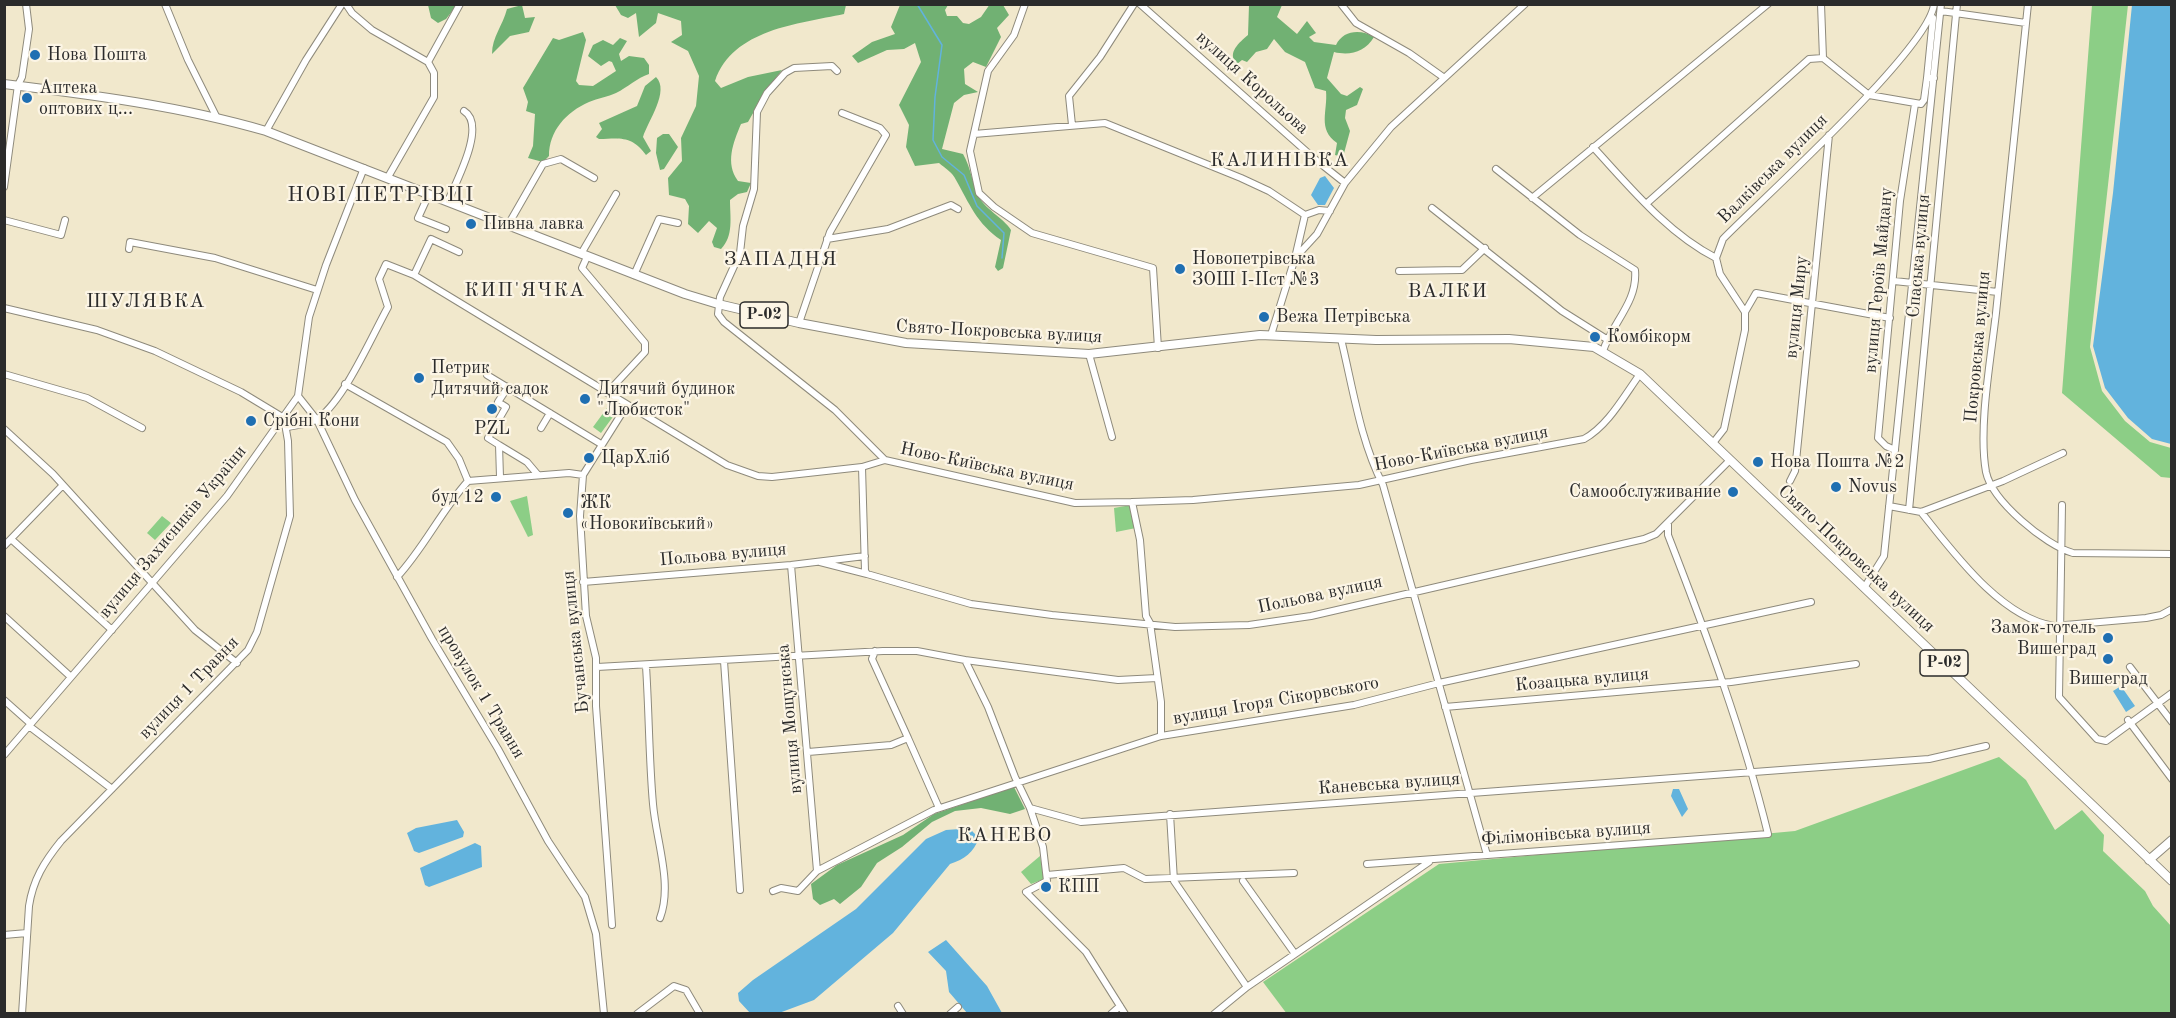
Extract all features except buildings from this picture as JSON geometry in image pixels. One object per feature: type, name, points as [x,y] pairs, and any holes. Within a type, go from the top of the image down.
[{"type":"main road","name":"Свято-Покровська вулиця","points":[[4,84],[122,98],[216,117],[266,131],[388,177],[584,256],[718,304],[897,342],[1089,354],[1271,335],[1341,339],[1509,339],[1578,344],[1603,351],[1640,374],[2149,860]]},
{"type":"main road","points":[[2149,860],[2172,840]]},
{"type":"main road","name":"Р-02","points":[[2149,860],[2172,881]]},
{"type":"street","points":[[4,187],[18,85],[22,77],[29,29],[26,4]]},
{"type":"street","points":[[165,4],[188,60],[216,117]]},
{"type":"street","points":[[266,131],[306,60],[344,4],[372,30],[428,62],[434,73],[434,97],[388,177]]},
{"type":"street","points":[[428,62],[460,4]]},
{"type":"street","points":[[1025,4],[1014,35],[988,71],[970,151],[979,193],[994,207],[1032,233],[1153,268],[1158,348]]},
{"type":"street","points":[[1072,125],[1069,96],[1100,57],[1134,4]]},
{"type":"street","name":"вулиця Корольова","points":[[1140,4],[1345,183]]},
{"type":"street","points":[[1341,4],[1356,23],[1409,53],[1443,77]]},
{"type":"street","points":[[1295,258],[1317,234],[1345,183],[1391,127],[1443,77],[1526,4]]},
{"type":"street","points":[[1532,198],[1768,4]]},
{"type":"street","points":[[1821,4],[1823,58]]},
{"type":"street","points":[[1930,78],[1935,4]]},
{"type":"street","name":"Спаська вулиця","points":[[1909,510],[1957,4]]},
{"type":"street","name":"Покровська вулиця","points":[[1991,486],[1986,472],[1985,429],[2028,4]]},
{"type":"street","points":[[1941,8],[1956,13],[2026,24]]},
{"type":"street","name":"Спаська вулиця","points":[[1864,588],[1884,556],[1930,78],[1941,8]]},
{"type":"street","name":"Валківська вулиця","points":[[1716,258],[1723,239],[1869,95],[1897,65],[1934,14]]},
{"type":"street","points":[[1646,204],[1809,60],[1823,58],[1869,95],[1915,104]]},
{"type":"street","points":[[837,70],[832,66],[794,68],[776,81],[757,112],[754,189],[743,226],[740,253],[718,304],[718,314],[724,322],[835,410],[885,460]]},
{"type":"street","name":"вулиця Героїв Майдану","points":[[1895,450],[1886,446],[1878,438],[1900,201],[1915,104],[1921,104],[1924,100],[1930,78]]},
{"type":"street","points":[[448,201],[472,141],[472,121],[464,111]]},
{"type":"street","points":[[799,323],[827,239],[886,135],[880,128],[842,113]]},
{"type":"street","points":[[974,134],[999,134],[1104,123],[1129,131],[1260,187],[1305,215]]},
{"type":"street","name":"вулиця Миру","points":[[1790,481],[1795,471],[1829,134]]},
{"type":"street","points":[[1593,147],[1646,204],[1688,241],[1716,258],[1720,274],[1745,312]]},
{"type":"street","points":[[508,225],[543,164],[561,159],[594,178]]},
{"type":"street","name":"вулиця Захисників України","points":[[4,755],[227,496],[298,396],[303,354],[317,290],[364,168]]},
{"type":"street","points":[[1496,169],[1580,236],[1635,270],[1636,279],[1629,303],[1603,351]]},
{"type":"street","points":[[429,194],[418,218],[446,229]]},
{"type":"street","points":[[607,393],[645,352],[645,343],[582,268],[584,256],[616,194]]},
{"type":"street","points":[[827,239],[888,229],[951,205],[958,210]]},
{"type":"street","points":[[1432,208],[1562,311],[1608,340]]},
{"type":"street","points":[[1305,215],[1319,210],[1330,211]]},
{"type":"street","points":[[1271,335],[1295,258],[1305,215]]},
{"type":"street","points":[[634,275],[659,219],[678,223]]},
{"type":"street","points":[[4,220],[61,235],[65,220]]},
{"type":"street","points":[[414,274],[431,239],[459,252]]},
{"type":"street","points":[[129,249],[130,242],[215,258],[317,290]]},
{"type":"street","points":[[1399,271],[1461,270],[1485,248]]},
{"type":"street","name":"Ново-Київська вулиця","points":[[345,384],[387,307],[379,279],[386,264],[414,274],[607,393],[742,472],[772,477],[862,467],[885,460],[1075,503],[1193,500],[1381,481],[1471,460],[1584,439],[1594,434],[1640,374]]},
{"type":"street","points":[[1894,281],[1931,283],[1998,292]]},
{"type":"street","points":[[1713,443],[1724,429],[1745,330],[1745,312],[1756,293],[1890,318]]},
{"type":"street","points":[[4,308],[97,330],[155,351],[241,392],[284,418]]},
{"type":"street","points":[[1341,339],[1364,435],[1381,481],[1487,855]]},
{"type":"street","points":[[1089,354],[1112,437]]},
{"type":"street","points":[[4,374],[87,398],[142,428]]},
{"type":"street","points":[[487,375],[601,444]]},
{"type":"street","points":[[288,428],[317,420],[335,401],[345,384],[447,442],[459,459],[468,481]]},
{"type":"street","points":[[508,387],[498,402],[506,407],[488,438],[527,462],[538,475]]},
{"type":"street","name":"провулок 1 Травня","points":[[298,396],[317,420],[355,500],[397,577],[498,748],[548,841],[585,897],[596,934],[604,1014]]},
{"type":"street","name":"Бучанська вулиця","points":[[612,925],[597,706],[597,667],[586,616],[580,516],[583,475],[627,405]]},
{"type":"street","points":[[541,428],[550,413]]},
{"type":"street","name":"вулиця 1 Травня","points":[[22,1014],[32,888],[40,870],[61,842],[237,663],[257,632],[286,536],[291,500],[288,428],[284,418]]},
{"type":"street","points":[[4,429],[62,486],[195,630],[237,663]]},
{"type":"street","points":[[499,445],[500,477]]},
{"type":"street","points":[[1889,506],[1921,512],[1991,486],[2063,453]]},
{"type":"street","name":"Польова вулиця","points":[[817,561],[971,604],[1052,615],[1175,627],[1272,624],[1644,539],[1656,534],[1668,524],[1730,460]]},
{"type":"street","points":[[862,467],[867,505],[865,556],[867,574]]},
{"type":"street","points":[[397,577],[411,562],[452,500],[468,481],[538,475],[583,475]]},
{"type":"street","points":[[4,546],[62,486]]},
{"type":"street","points":[[1991,486],[1995,493],[2042,538],[2062,550],[2073,553],[2172,554]]},
{"type":"street","points":[[1132,502],[1140,540],[1146,616],[1150,624],[1161,702],[1161,736]]},
{"type":"street","points":[[2062,505],[2061,624],[2057,687],[2059,697],[2097,739],[2106,741],[2129,722],[2172,693]]},
{"type":"street","points":[[1921,512],[1983,585],[2040,624],[2146,618],[2161,615],[2172,609]]},
{"type":"street","points":[[1668,524],[1668,535],[1703,626],[1752,772]]},
{"type":"street","points":[[10,539],[112,630]]},
{"type":"street","name":"Польова вулиця","points":[[583,582],[790,565],[865,556]]},
{"type":"street","name":"вулиця Мощунська","points":[[790,565],[800,655],[817,871]]},
{"type":"street","name":"вулиця Ігоря Сікорвського","points":[[773,891],[781,888],[798,891],[817,871],[939,808],[1014,783],[1020,784],[1161,736],[1354,705],[1439,683],[1811,602]]},
{"type":"street","points":[[4,616],[71,677]]},
{"type":"street","points":[[597,667],[646,666],[874,651],[917,651],[965,660],[1118,680],[1157,678]]},
{"type":"street","points":[[874,651],[872,659],[939,808]]},
{"type":"street","points":[[965,660],[988,707],[1044,847],[1047,881],[1026,892],[1086,952],[1125,1014]]},
{"type":"street","points":[[724,661],[740,890]]},
{"type":"street","name":"Козацька вулиця","points":[[1446,707],[1803,674],[1856,664]]},
{"type":"street","points":[[646,666],[653,805],[660,840],[664,906],[660,918]]},
{"type":"street","points":[[2130,667],[2172,722]]},
{"type":"street","points":[[4,700],[30,725],[112,789]]},
{"type":"street","points":[[2129,722],[2172,779]]},
{"type":"street","points":[[808,752],[891,745],[908,738]]},
{"type":"street","name":"Каневська вулиця","points":[[1030,808],[1081,822],[1929,759],[1986,746]]},
{"type":"street","name":"Філімонівська вулиця","points":[[1367,864],[1768,834],[1752,772]]},
{"type":"street","points":[[1170,814],[1174,877],[1247,987]]},
{"type":"street","points":[[1214,1014],[1247,987],[1430,860]]},
{"type":"street","points":[[1047,875],[1124,868],[1145,879],[1294,873]]},
{"type":"street","points":[[1243,881],[1295,954]]},
{"type":"street","points":[[4,935],[27,933]]},
{"type":"street","points":[[637,1014],[674,986],[686,990],[700,1014]]},
{"type":"street","points":[[898,1006],[903,1014]]},
{"type":"street","points":[[1111,1014],[1120,1006]]},
{"type":"street","points":[[950,1014],[958,1007]]},
{"type":"green space","points":[[990,4],[1003,5],[1009,15],[997,28],[1001,37],[986,67],[973,62],[964,69],[965,84],[978,92],[964,95],[954,103],[942,149],[963,154],[981,200],[1011,230],[1003,268],[998,271],[995,267],[1001,240],[980,220],[953,175],[939,163],[915,166],[906,147],[909,125],[899,105],[921,62],[915,43],[904,49],[887,50],[858,63],[852,56],[872,42],[895,34],[891,27],[900,5],[948,5],[945,10],[947,16],[957,16],[963,23],[969,24],[981,17]]},
{"type":"green space","points":[[428,5],[457,5],[446,19],[438,23],[431,18]]},
{"type":"green space","points":[[522,5],[525,18],[535,17],[529,32],[510,36],[492,54],[494,42],[507,9]]},
{"type":"green space","points":[[615,5],[846,5],[844,14],[788,26],[752,40],[736,50],[724,64],[715,81],[721,88],[748,77],[782,70],[765,92],[748,122],[741,124],[735,138],[731,160],[734,174],[738,181],[751,183],[747,192],[738,194],[730,200],[730,232],[721,249],[714,247],[712,242],[717,228],[709,221],[698,233],[688,224],[689,206],[685,199],[669,195],[668,178],[682,161],[681,138],[696,106],[699,76],[688,51],[671,42],[682,35],[681,21],[658,13],[656,23],[639,37],[636,13],[628,18],[621,15]]},
{"type":"green space","points":[[1249,5],[1282,5],[1277,17],[1297,34],[1307,21],[1316,33],[1309,37],[1314,42],[1336,45],[1343,36],[1353,32],[1374,37],[1357,52],[1334,52],[1327,78],[1341,94],[1347,96],[1360,87],[1363,89],[1357,105],[1346,110],[1345,118],[1350,131],[1343,157],[1335,155],[1337,143],[1331,138],[1325,126],[1326,91],[1315,88],[1305,62],[1285,52],[1274,39],[1267,49],[1256,52],[1247,62],[1242,60],[1237,64],[1234,60],[1235,48],[1248,35]]},
{"type":"green space","points":[[2092,5],[2128,5],[2090,347],[2102,391],[2125,421],[2150,442],[2171,448],[2171,478],[2161,477],[2062,393]]},
{"type":"green space","points":[[583,32],[586,40],[576,81],[579,85],[593,86],[616,71],[612,62],[609,61],[601,66],[588,56],[593,45],[603,40],[613,45],[620,38],[627,41],[619,54],[621,61],[629,56],[644,58],[649,65],[649,74],[616,93],[589,102],[573,111],[560,123],[552,138],[549,156],[543,162],[528,158],[533,146],[535,114],[526,111],[528,102],[523,88],[553,38],[559,40]]},
{"type":"green space","points":[[656,77],[661,90],[657,106],[643,137],[651,151],[646,155],[636,144],[626,139],[596,137],[602,129],[599,123],[637,106],[645,86]]},
{"type":"green space","points":[[663,134],[669,134],[678,147],[664,169],[660,170],[656,153],[657,138]]},
{"type":"green space","points":[[607,408],[615,414],[601,433],[593,427]]},
{"type":"green space","points":[[527,496],[533,535],[528,537],[510,501]]},
{"type":"green space","points":[[1131,505],[1136,528],[1116,532],[1114,508]]},
{"type":"green space","points":[[162,516],[171,523],[155,540],[147,533]]},
{"type":"green space","points":[[1999,757],[2026,780],[2055,830],[2082,810],[2104,835],[2103,851],[2145,891],[2153,906],[2171,926],[2171,1013],[1287,1014],[1263,982],[1439,864],[1795,831]]},
{"type":"green space","points":[[1014,787],[1025,809],[1010,814],[981,808],[955,811],[932,822],[902,847],[877,863],[861,887],[840,904],[834,899],[820,905],[813,899],[811,884],[837,865],[903,835],[934,814]]},
{"type":"green space","points":[[1040,856],[1044,879],[1031,884],[1021,872]]},
{"type":"water","points":[[2132,5],[2171,5],[2171,444],[2152,439],[2128,418],[2105,388],[2093,346],[2113,193]]},
{"type":"water","points":[[1325,176],[1334,188],[1325,205],[1318,205],[1311,195],[1320,178]]},
{"type":"water","points":[[2121,686],[2135,706],[2126,712],[2113,691]]},
{"type":"water","points":[[1673,789],[1679,789],[1688,809],[1682,817],[1671,796]]},
{"type":"water","points":[[457,820],[464,832],[463,837],[419,853],[414,851],[407,833],[416,828]]},
{"type":"water","points":[[946,830],[972,831],[979,838],[971,852],[950,864],[893,933],[814,1000],[779,1013],[750,1013],[739,1001],[738,993],[753,980],[856,909],[926,839]]},
{"type":"water","points":[[475,843],[481,846],[482,867],[429,887],[425,885],[420,868]]},
{"type":"water","points":[[946,940],[987,986],[1002,1013],[967,1013],[949,992],[946,971],[928,952]]},
{"type":"waterway","points":[[917,4],[942,45],[935,97],[933,140],[942,157],[964,175],[977,206],[1004,233],[1002,258]]},
{"type":"place","name":"Нова Пошта","points":[[35,55]]},
{"type":"place","name":"Аптека оптових ц...","points":[[27,98]]},
{"type":"place","name":"Пивна лавка","points":[[471,224]]},
{"type":"place","name":"Новопетрівська ЗОШ I-IIст №3","points":[[1180,269]]},
{"type":"place","name":"Вежа Петрівська","points":[[1264,317]]},
{"type":"place","name":"Комбікорм","points":[[1595,337]]},
{"type":"place","name":"Петрик Дитячий садок","points":[[419,378]]},
{"type":"place","name":"Дитячий будинок \"Любисток\"","points":[[585,399]]},
{"type":"place","name":"PZL","points":[[492,409]]},
{"type":"place","name":"Срібні Кони","points":[[251,421]]},
{"type":"place","name":"ЦарХліб","points":[[589,458]]},
{"type":"place","name":"Нова Пошта №2","points":[[1758,462]]},
{"type":"place","name":"Novus","points":[[1836,487]]},
{"type":"place","name":"Самообслуживание","points":[[1733,492]]},
{"type":"place","name":"буд 12","points":[[496,497]]},
{"type":"place","name":"ЖК «Новокиївський»","points":[[568,513]]},
{"type":"place","name":"Замок-готель Вишеград","points":[[2108,638]]},
{"type":"place","name":"Вишеград","points":[[2108,659]]},
{"type":"place","name":"КПП","points":[[1046,887]]},
{"type":"district","name":"КАЛИНІВКА","points":[[1280,161]]},
{"type":"district","name":"НОВІ ПЕТРІВЦІ","points":[[381,195]]},
{"type":"district","name":"ЗАПАДНЯ","points":[[781,260]]},
{"type":"district","name":"КИП'ЯЧКА","points":[[525,291]]},
{"type":"district","name":"ВАЛКИ","points":[[1448,292]]},
{"type":"district","name":"ШУЛЯВКА","points":[[146,302]]},
{"type":"district","name":"КАНЕВО","points":[[1005,836]]}]
